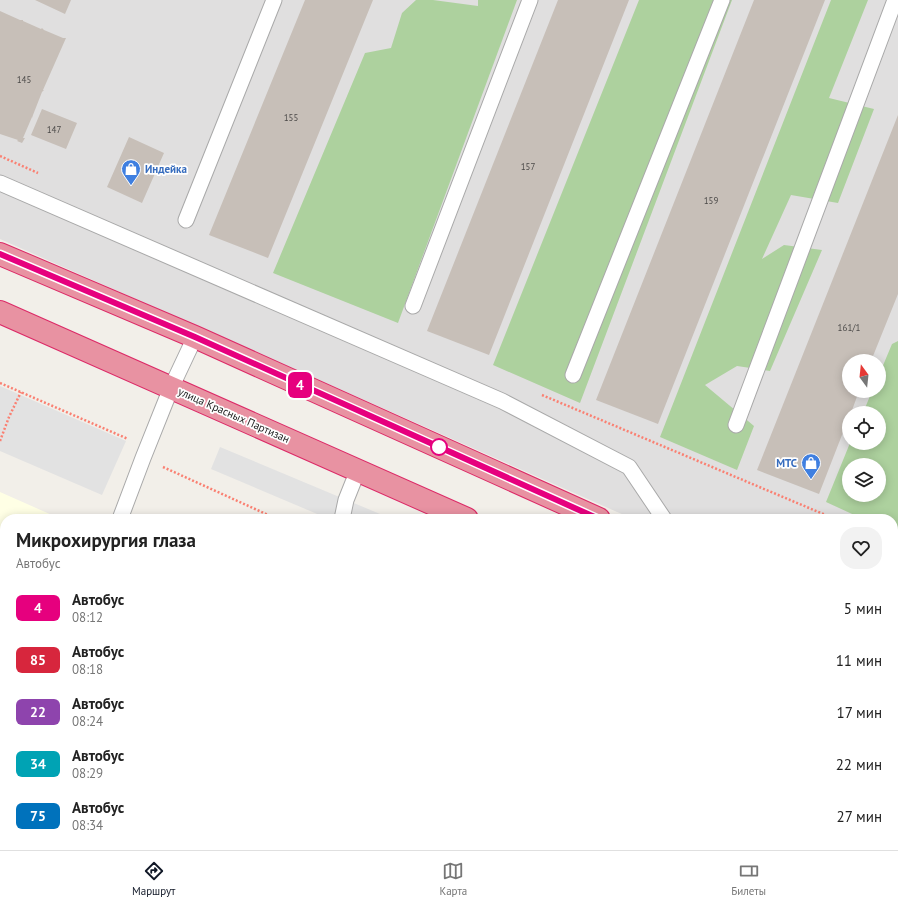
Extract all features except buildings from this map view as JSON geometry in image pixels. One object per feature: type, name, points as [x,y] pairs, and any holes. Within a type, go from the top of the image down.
[{"type":"highway","points":[[0,254],[195,337],[588,514]]},
{"type":"highway","name":"улица Красных Партизан","points":[[0,312],[456,514]]},
{"type":"lane","points":[[186,220],[274,0]]},
{"type":"lane","points":[[413,306],[530,0]]},
{"type":"lane","points":[[573,375],[722,0]]},
{"type":"lane","points":[[736,425],[895,0]]},
{"type":"lane","points":[[0,183],[502,401],[629,467],[661,514]]},
{"type":"lane","points":[[122,514],[171,388],[195,337]]},
{"type":"lane","points":[[343,514],[346,500],[358,470]]},
{"type":"path","points":[[0,383],[129,440],[143,458],[266,514]]},
{"type":"path","points":[[0,441],[21,392]]},
{"type":"shaded area","points":[[0,0],[898,0],[898,514],[622,514],[0,239]]},
{"type":"shaded area","points":[[0,386],[126,441],[102,495],[0,451]]},
{"type":"shaded area","points":[[220,447],[380,514],[317,514],[211,469]]},
{"type":"shaded area","points":[[0,492],[50,514],[0,514]]},
{"type":"green space","points":[[416,0],[433,0],[478,6],[478,0],[517,0],[398,323],[273,273],[365,53],[391,48],[402,13]]},
{"type":"green space","points":[[639,0],[732,0],[580,403],[493,365]]},
{"type":"green space","points":[[831,0],[868,0],[829,98],[874,109],[838,203],[791,195],[762,259],[784,245],[822,250],[770,371],[737,366],[705,385],[754,426],[737,470],[660,437]]},
{"type":"green space","points":[[898,341],[898,514],[852,514],[826,502],[842,463],[842,502],[886,502],[886,458],[844,458],[847,450],[886,450],[886,406],[866,406],[869,398],[886,398],[886,358],[892,344]]},
{"type":"bus line","name":"4","points":[[0,254],[195,337],[588,514]]},
{"type":"place","name":"Индейка","points":[[131,186]]},
{"type":"place","name":"МТС","points":[[811,480]]}]
